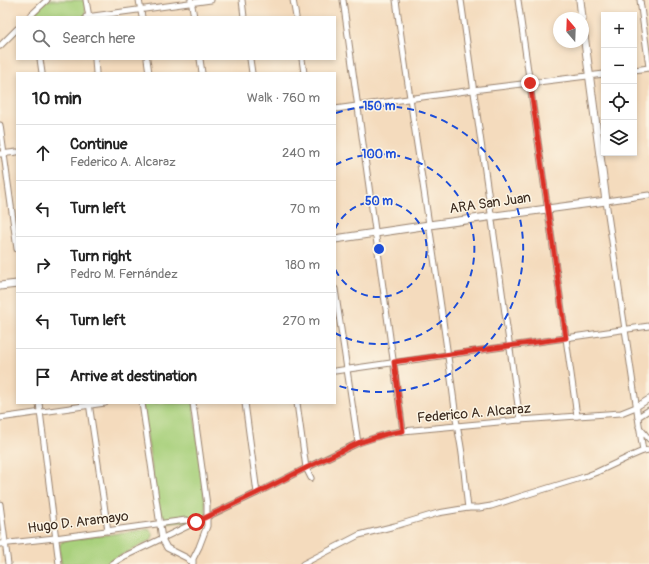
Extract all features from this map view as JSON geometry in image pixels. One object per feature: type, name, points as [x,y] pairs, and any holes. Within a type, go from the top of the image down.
[{"type":"street","points":[[30,16],[46,0]]},
{"type":"street","points":[[86,0],[88,16]]},
{"type":"street","points":[[139,0],[142,16]]},
{"type":"street","points":[[94,16],[192,1],[211,0]]},
{"type":"street","points":[[242,0],[244,16]]},
{"type":"street","points":[[293,0],[296,16]]},
{"type":"street","points":[[342,0],[403,431]]},
{"type":"street","points":[[396,0],[409,99],[448,354],[468,508]]},
{"type":"street","points":[[461,0],[520,420]]},
{"type":"street","points":[[518,0],[577,416]]},
{"type":"street","points":[[580,0],[581,12]]},
{"type":"street","points":[[637,70],[649,68],[640,0]]},
{"type":"street","points":[[192,1],[194,16]]},
{"type":"street","points":[[0,46],[16,30]]},
{"type":"street","points":[[303,564],[358,535],[431,515],[468,508],[491,506],[597,472],[646,451],[639,427],[636,407],[586,48]]},
{"type":"street","points":[[40,60],[42,72]]},
{"type":"street","points":[[94,60],[96,72]]},
{"type":"street","points":[[147,60],[149,72]]},
{"type":"street","points":[[200,60],[202,72]]},
{"type":"street","points":[[250,60],[252,72]]},
{"type":"street","points":[[302,60],[304,72]]},
{"type":"street","points":[[336,110],[473,90],[601,74]]},
{"type":"street","points":[[0,125],[2,154],[16,243]]},
{"type":"street","points":[[2,154],[16,152]]},
{"type":"street","name":"ARA San Juan","points":[[336,239],[649,195]]},
{"type":"street","points":[[0,286],[16,284]]},
{"type":"street","points":[[336,295],[358,443]]},
{"type":"street","points":[[336,371],[649,326]]},
{"type":"street","name":"Federico A. Alcaraz","points":[[112,564],[123,557],[358,443],[386,434],[403,431],[520,420],[621,413],[636,407],[649,399]]},
{"type":"street","points":[[39,404],[59,564]]},
{"type":"street","points":[[0,418],[89,404],[108,531]]},
{"type":"street","points":[[142,404],[162,539],[167,548],[187,558],[193,563]]},
{"type":"street","points":[[193,404],[207,505],[207,526],[193,559],[193,563]]},
{"type":"street","points":[[245,404],[257,493]]},
{"type":"street","points":[[297,404],[306,468],[312,478]]},
{"type":"street","points":[[638,417],[649,410]]},
{"type":"street","points":[[639,427],[649,439]]},
{"type":"street","points":[[0,504],[2,544],[8,564]]},
{"type":"street","name":"Hugo D. Aramayo","points":[[2,544],[186,520],[196,522]]},
{"type":"green space","points":[[47,0],[85,0],[86,16],[30,16]]},
{"type":"green space","points":[[142,404],[193,404],[207,517],[196,522],[160,523]]},
{"type":"green space","points":[[149,529],[153,536],[151,540],[105,564],[61,564],[59,547],[62,541]]},
{"type":"route","points":[[196,522],[358,443],[386,434],[403,431],[394,362],[566,338],[530,83]]}]
